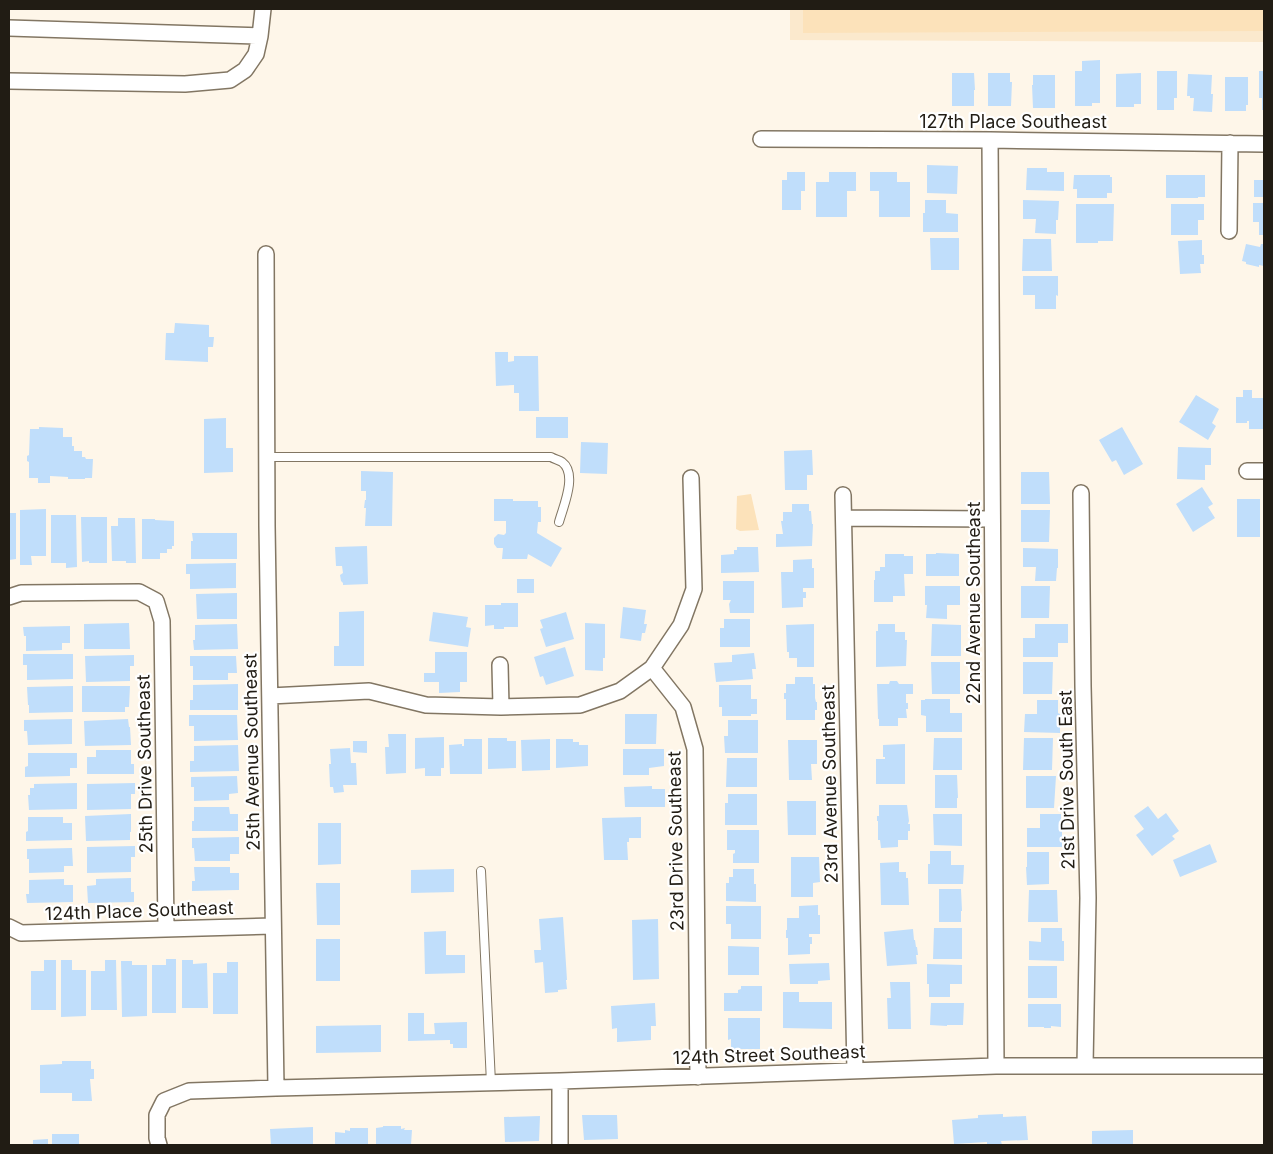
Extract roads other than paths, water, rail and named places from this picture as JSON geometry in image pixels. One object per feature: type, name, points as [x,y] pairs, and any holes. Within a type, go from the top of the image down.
[{"type":"street","points":[[9,81],[185,84],[230,80],[245,70],[256,54],[263,9]]},
{"type":"street","points":[[9,28],[260,36]]},
{"type":"street","name":"127th Place Southeast","points":[[761,139],[1264,144]]},
{"type":"street","name":"22nd Avenue Southeast","points":[[990,140],[996,1066]]},
{"type":"street","points":[[1229,231],[1230,143]]},
{"type":"street","name":"25th Avenue Southeast","points":[[266,254],[266,457],[276,1088]]},
{"type":"street","points":[[1247,471],[1264,471]]},
{"type":"street","points":[[270,696],[369,691],[426,705],[501,707],[580,704],[620,691],[652,668],[681,625],[694,588],[691,478]]},
{"type":"street","name":"21st Drive South East","points":[[1081,494],[1088,898],[1085,1066]]},
{"type":"street","name":"23rd Avenue Southeast","points":[[844,495],[855,1071]]},
{"type":"street","points":[[844,518],[992,518]]},
{"type":"street","name":"25th Drive Southeast","points":[[9,597],[21,593],[138,592],[156,601],[162,621],[166,928]]},
{"type":"street","points":[[500,665],[501,707]]},
{"type":"street","name":"23rd Drive Southeast","points":[[652,668],[683,707],[695,749],[698,1077]]},
{"type":"street","name":"124th Place Southeast","points":[[9,927],[21,933],[273,926]]},
{"type":"street","name":"124th Street Southeast","points":[[276,1088],[698,1077],[996,1066],[1264,1066]]},
{"type":"street","points":[[560,1081],[560,1145]]},
{"type":"street","points":[[159,1145],[157,1138],[157,1115],[164,1101],[189,1091],[276,1088]]},
{"type":"lane","points":[[266,457],[550,457],[561,461],[566,466],[569,474],[569,488],[559,522]]},
{"type":"lane","points":[[481,871],[490,1083]]}]
